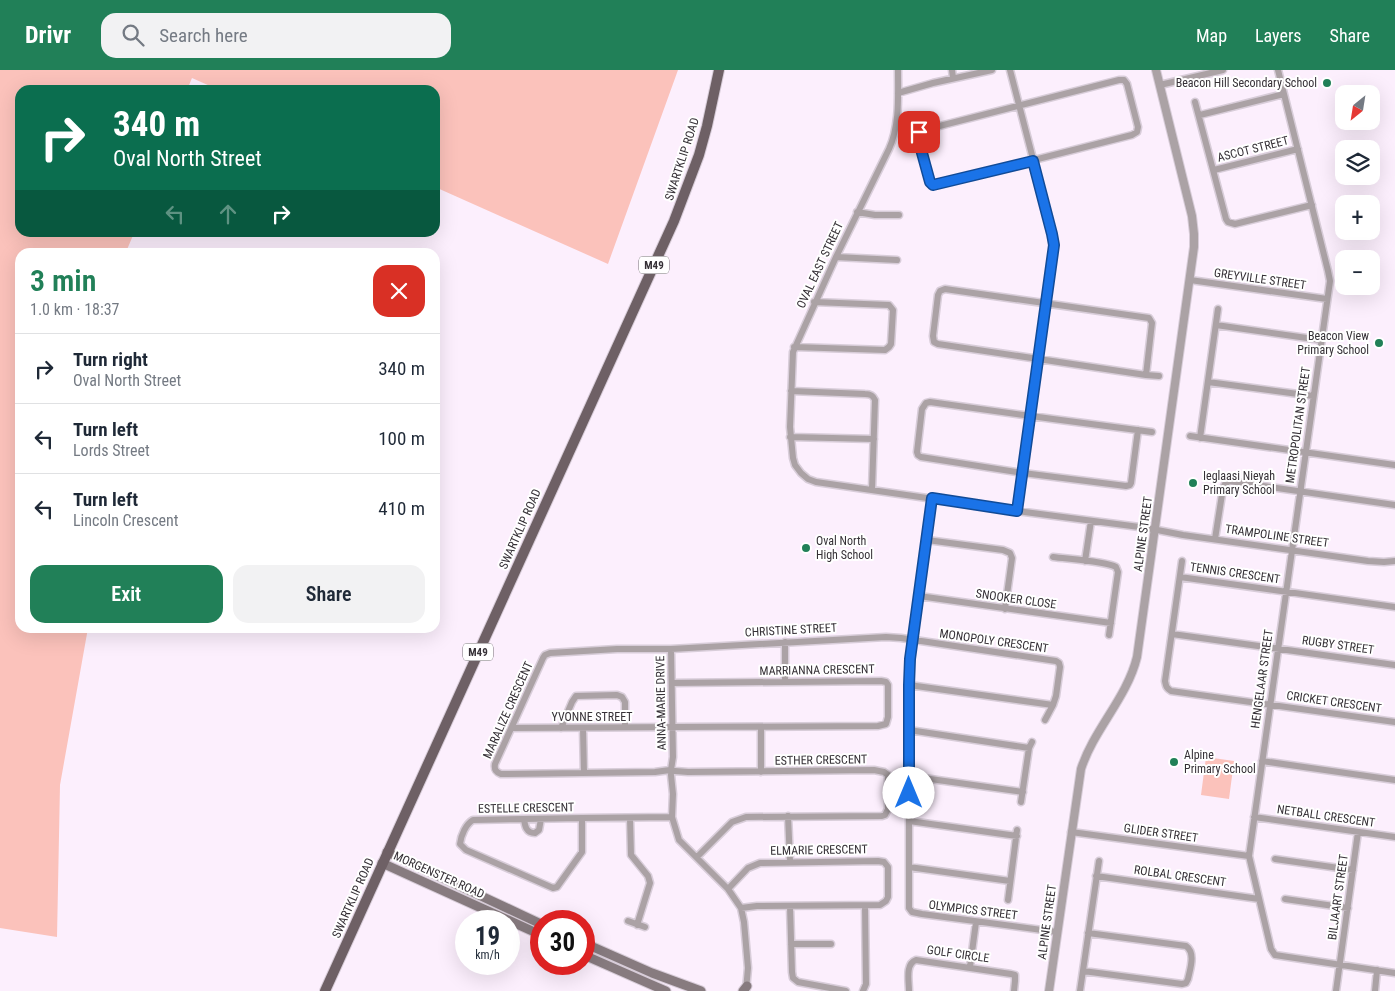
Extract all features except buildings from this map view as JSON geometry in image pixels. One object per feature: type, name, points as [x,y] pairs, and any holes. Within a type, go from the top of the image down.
[{"type":"main road","name":"SWARTKLIP ROAD","points":[[325,991],[674,221],[699,155],[718,70]]},
{"type":"main road","name":"MORGENSTER ROAD","points":[[387,852],[530,919]]},
{"type":"main road","name":"MORGENSTER ROAD","points":[[382,863],[530,930]]},
{"type":"main road","points":[[595,948],[652,973],[702,991]]},
{"type":"main road","points":[[595,960],[666,991]]},
{"type":"street","name":"OVAL EAST STREET","points":[[801,474],[795,465],[790,436],[792,355],[814,302],[895,135],[898,70]]},
{"type":"street","points":[[952,70],[953,78]]},
{"type":"street","points":[[898,93],[992,70]]},
{"type":"street","points":[[1010,70],[1054,240],[1017,511]]},
{"type":"street","name":"ALPINE STREET","points":[[1049,991],[1078,783],[1083,764],[1128,683],[1136,664],[1194,247],[1193,222],[1156,70]]},
{"type":"street","points":[[1160,85],[1223,70]]},
{"type":"street","name":"METROPOLITAN STREET","points":[[1278,70],[1330,277],[1292,550]]},
{"type":"street","points":[[1120,80],[1124,80],[1128,84],[1138,127],[1136,132],[1132,135],[1033,161],[935,185],[930,182],[918,135],[922,130],[1120,80]]},
{"type":"street","points":[[1200,115],[1284,94]]},
{"type":"street","points":[[1195,102],[1200,115],[1226,219],[1230,224],[1312,205]]},
{"type":"street","name":"ASCOT STREET","points":[[1214,170],[1298,149]]},
{"type":"street","points":[[857,212],[899,215]]},
{"type":"street","points":[[836,257],[897,260]]},
{"type":"street","name":"GREYVILLE STREET","points":[[1190,280],[1327,299]]},
{"type":"street","points":[[1146,375],[1152,323],[1149,318],[945,289],[940,291],[938,295],[933,336],[934,342],[938,344],[1146,375],[1159,376]]},
{"type":"street","points":[[794,348],[885,350],[891,344],[892,310],[889,305],[814,302]]},
{"type":"street","points":[[1200,438],[1218,309]]},
{"type":"street","points":[[1216,325],[1321,340]]},
{"type":"street","points":[[1208,382],[1313,396]]},
{"type":"street","points":[[791,391],[872,395],[875,400],[872,490]]},
{"type":"street","points":[[1138,430],[1131,483],[1128,486],[1023,473],[920,456],[917,452],[922,409],[926,403],[930,402],[1031,416],[1138,430],[1152,432]]},
{"type":"street","points":[[790,436],[874,439]]},
{"type":"street","points":[[1190,436],[1395,465]]},
{"type":"street","name":"TRAMPOLINE STREET","points":[[801,474],[813,481],[872,490],[1376,562],[1395,561]]},
{"type":"street","points":[[1215,539],[1222,488],[1229,481],[1395,505]]},
{"type":"street","name":"OLYMPICS STREET","points":[[932,498],[912,641],[909,685],[909,908],[912,912],[922,914],[1057,932]]},
{"type":"street","points":[[1085,561],[1091,521]]},
{"type":"street","points":[[927,540],[1003,550],[1010,553],[1012,558],[1005,609]]},
{"type":"street","name":"HENGELAAR STREET","points":[[1292,550],[1249,856],[1271,949],[1275,955],[1395,973]]},
{"type":"street","points":[[1053,557],[1116,567],[1109,635]]},
{"type":"street","name":"TENNIS CRESCENT","points":[[1182,561],[1165,681],[1166,687],[1171,691],[1270,706]]},
{"type":"street","name":"TENNIS CRESCENT","points":[[1180,577],[1286,592]]},
{"type":"street","points":[[1286,592],[1395,607]]},
{"type":"street","name":"SNOOKER CLOSE","points":[[919,596],[1111,623]]},
{"type":"street","name":"RUGBY STREET","points":[[1172,634],[1395,665]]},
{"type":"street","name":"CHRISTINE STREET","points":[[672,649],[886,637],[912,641]]},
{"type":"street","name":"MONOPOLY CRESCENT","points":[[912,641],[1056,661],[1060,667],[1056,696],[1045,720]]},
{"type":"street","points":[[785,642],[785,682]]},
{"type":"street","name":"MARALIZE CRESCENT","points":[[672,649],[617,649],[547,653],[543,658],[495,764],[495,769],[501,774],[673,772]]},
{"type":"street","name":"ANNA-MARIE DRIVE","points":[[672,649],[672,817],[679,840],[728,889],[741,908],[748,968],[745,989]]},
{"type":"street","name":"MARRIANNA CRESCENT","points":[[672,683],[884,681],[888,687],[887,722],[878,726],[672,728]]},
{"type":"street","points":[[909,685],[1053,705]]},
{"type":"street","points":[[561,728],[576,696],[617,695],[622,696],[625,702],[625,728]]},
{"type":"street","name":"CRICKET CRESCENT","points":[[1270,706],[1395,722]]},
{"type":"street","points":[[760,727],[761,772]]},
{"type":"street","name":"YVONNE STREET","points":[[512,728],[672,728]]},
{"type":"street","points":[[583,728],[584,773]]},
{"type":"street","points":[[910,730],[1030,745],[1021,802]]},
{"type":"street","points":[[1262,761],[1395,780]]},
{"type":"street","name":"ESTHER CRESCENT","points":[[673,772],[874,770],[888,775],[888,809],[882,816],[746,817],[737,819],[728,826],[696,857]]},
{"type":"street","points":[[909,776],[1023,792]]},
{"type":"street","points":[[788,816],[790,862]]},
{"type":"street","name":"ESTELLE CRESCENT","points":[[582,818],[582,852],[557,887],[553,888],[466,850],[460,844],[467,824],[473,820],[582,818],[630,818],[672,817]]},
{"type":"street","points":[[630,818],[631,854],[648,876],[650,883],[637,925]]},
{"type":"street","name":"NETBALL CRESCENT","points":[[1254,818],[1395,837]]},
{"type":"street","points":[[524,819],[527,830],[532,833],[538,832],[541,819]]},
{"type":"street","points":[[909,821],[1017,833],[1008,900]]},
{"type":"street","name":"GLIDER STREET","points":[[1071,832],[1249,856]]},
{"type":"street","name":"BILJAART STREET","points":[[1336,991],[1358,832]]},
{"type":"street","points":[[1275,859],[1353,870]]},
{"type":"street","name":"ELMARIE CRESCENT","points":[[728,889],[748,868],[756,864],[878,860],[884,862],[888,869],[887,900],[880,905],[757,906],[741,908]]},
{"type":"street","points":[[1080,991],[1098,861]]},
{"type":"street","points":[[909,867],[1010,880]]},
{"type":"street","name":"ROLBAL CRESCENT","points":[[1096,876],[1260,899]]},
{"type":"street","points":[[1285,899],[1348,908]]},
{"type":"street","points":[[790,906],[792,975],[795,980],[846,991]]},
{"type":"street","points":[[863,991],[866,984],[865,906]]},
{"type":"street","points":[[628,921],[645,928]]},
{"type":"street","points":[[970,967],[976,922]]},
{"type":"street","points":[[1083,971],[1182,984],[1186,983],[1188,979],[1192,954],[1186,946],[1088,933]]},
{"type":"street","points":[[792,944],[832,944]]},
{"type":"street","name":"GOLF CIRCLE","points":[[909,991],[909,966],[914,960],[1013,974],[1015,978],[1014,991]]},
{"type":"street","points":[[1375,991],[1378,970]]},
{"type":"shaded area","points":[[0,70],[678,70],[608,264],[440,189],[440,85],[208,85],[192,78],[189,85],[15,85],[15,237],[132,237],[128,248],[15,248],[15,633],[87,633],[60,785],[57,937],[0,928]]},
{"type":"shaded area","points":[[1206,757],[1234,761],[1229,799],[1201,795]]},
{"type":"place","name":"Beacon Hill Secondary School","points":[[1327,83]]},
{"type":"place","name":"Beacon View Primary School","points":[[1379,343]]},
{"type":"place","name":"Ieglaasi Nieyah Primary School","points":[[1193,483]]},
{"type":"place","name":"Oval North High School","points":[[806,548]]},
{"type":"place","name":"Alpine Primary School","points":[[1174,762]]},
{"type":"route","points":[[909,793],[910,659],[932,498],[1017,511],[1054,240],[1033,161],[933,185],[930,183],[919,142],[919,132]]}]
